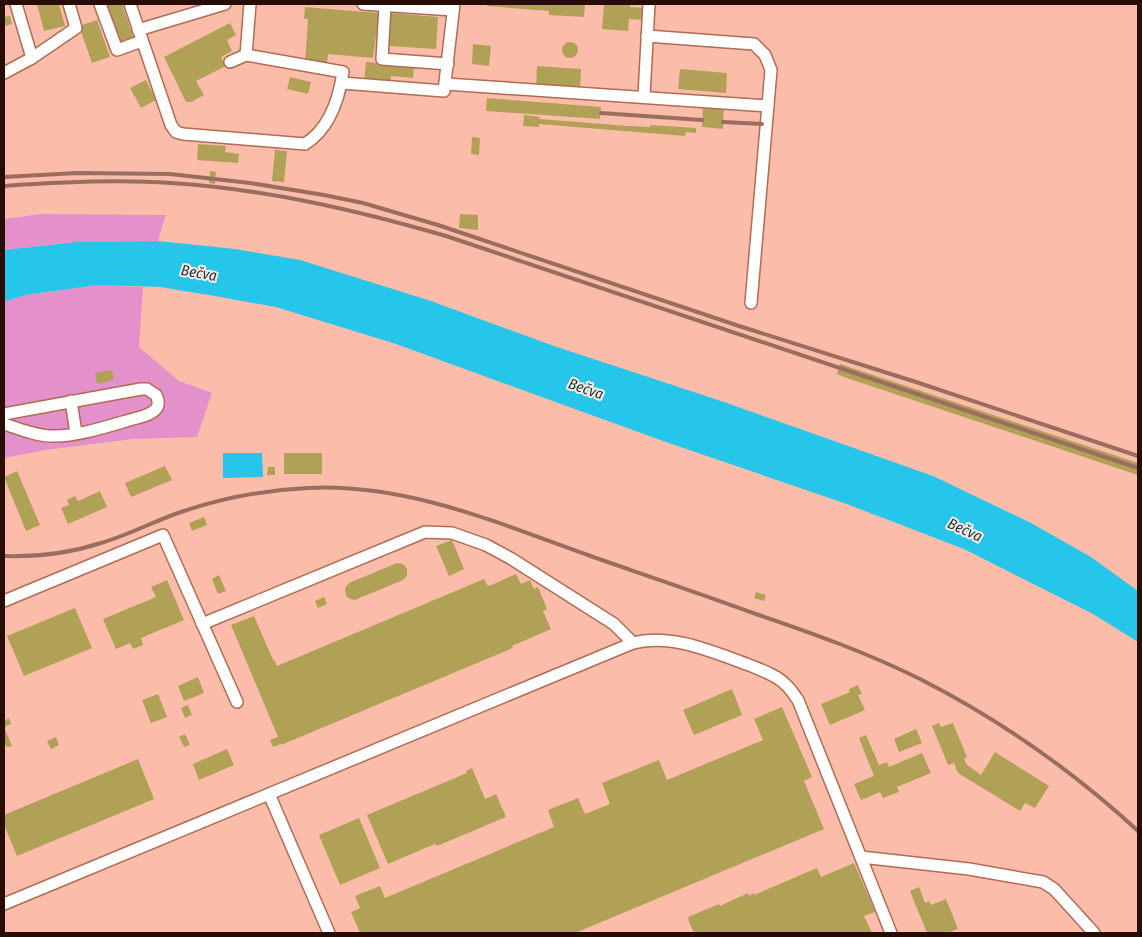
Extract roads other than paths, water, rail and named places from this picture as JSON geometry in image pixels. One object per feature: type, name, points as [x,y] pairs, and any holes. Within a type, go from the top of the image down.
[{"type":"lane","points":[[16,4],[32,58]]},
{"type":"lane","points":[[4,72],[32,58],[76,28],[69,4]]},
{"type":"lane","points":[[100,4],[117,50],[142,41]]},
{"type":"lane","points":[[130,4],[171,125],[176,132],[305,144],[321,131],[330,117],[342,83],[343,72],[246,55],[230,62]]},
{"type":"lane","points":[[138,30],[225,4]]},
{"type":"lane","points":[[246,55],[250,4]]},
{"type":"lane","points":[[342,83],[444,91],[446,84],[454,7],[363,4]]},
{"type":"lane","points":[[644,96],[649,4]]},
{"type":"lane","points":[[385,5],[382,58],[448,64]]},
{"type":"lane","points":[[647,36],[754,44],[765,55],[771,70],[751,304]]},
{"type":"lane","points":[[446,84],[644,96],[768,106]]},
{"type":"lane","points":[[4,414],[141,389],[153,392],[159,400],[158,409],[153,413],[76,434],[42,435],[4,424]]},
{"type":"lane","points":[[70,401],[76,434]]},
{"type":"lane","points":[[202,624],[425,532],[439,531],[467,537],[510,558],[614,624],[633,642]]},
{"type":"lane","points":[[4,601],[163,535],[237,702]]},
{"type":"lane","points":[[4,904],[633,642],[645,640],[668,641],[702,649],[756,668],[787,685],[798,700],[891,933]]},
{"type":"lane","points":[[269,794],[329,933]]},
{"type":"lane","points":[[861,857],[969,869],[1043,882],[1054,888],[1094,933]]},
{"type":"water","name":"Bečva","points":[[158,241],[235,249],[300,260],[431,301],[554,346],[724,402],[933,476],[1031,523],[1091,557],[1138,591],[1138,642],[1093,614],[964,549],[844,503],[663,441],[396,344],[276,307],[160,287],[98,285],[25,295],[4,302],[4,250],[77,242]]},
{"type":"water","points":[[223,453],[262,453],[263,477],[223,478]]},
{"type":"railway","points":[[601,113],[702,120]]},
{"type":"railway","points":[[723,122],[762,124]]},
{"type":"railway","points":[[4,177],[77,173],[170,174],[250,183],[363,203],[438,225],[739,326],[916,382],[1138,456]]},
{"type":"railway","points":[[4,186],[66,182],[150,182],[241,190],[344,209],[446,236],[1138,468]]},
{"type":"railway","points":[[4,556],[53,554],[77,549],[111,540],[196,507],[260,493],[308,488],[346,488],[383,492],[420,500],[493,521],[798,629],[861,652],[902,670],[980,712],[1035,748],[1062,767],[1138,831]]}]
